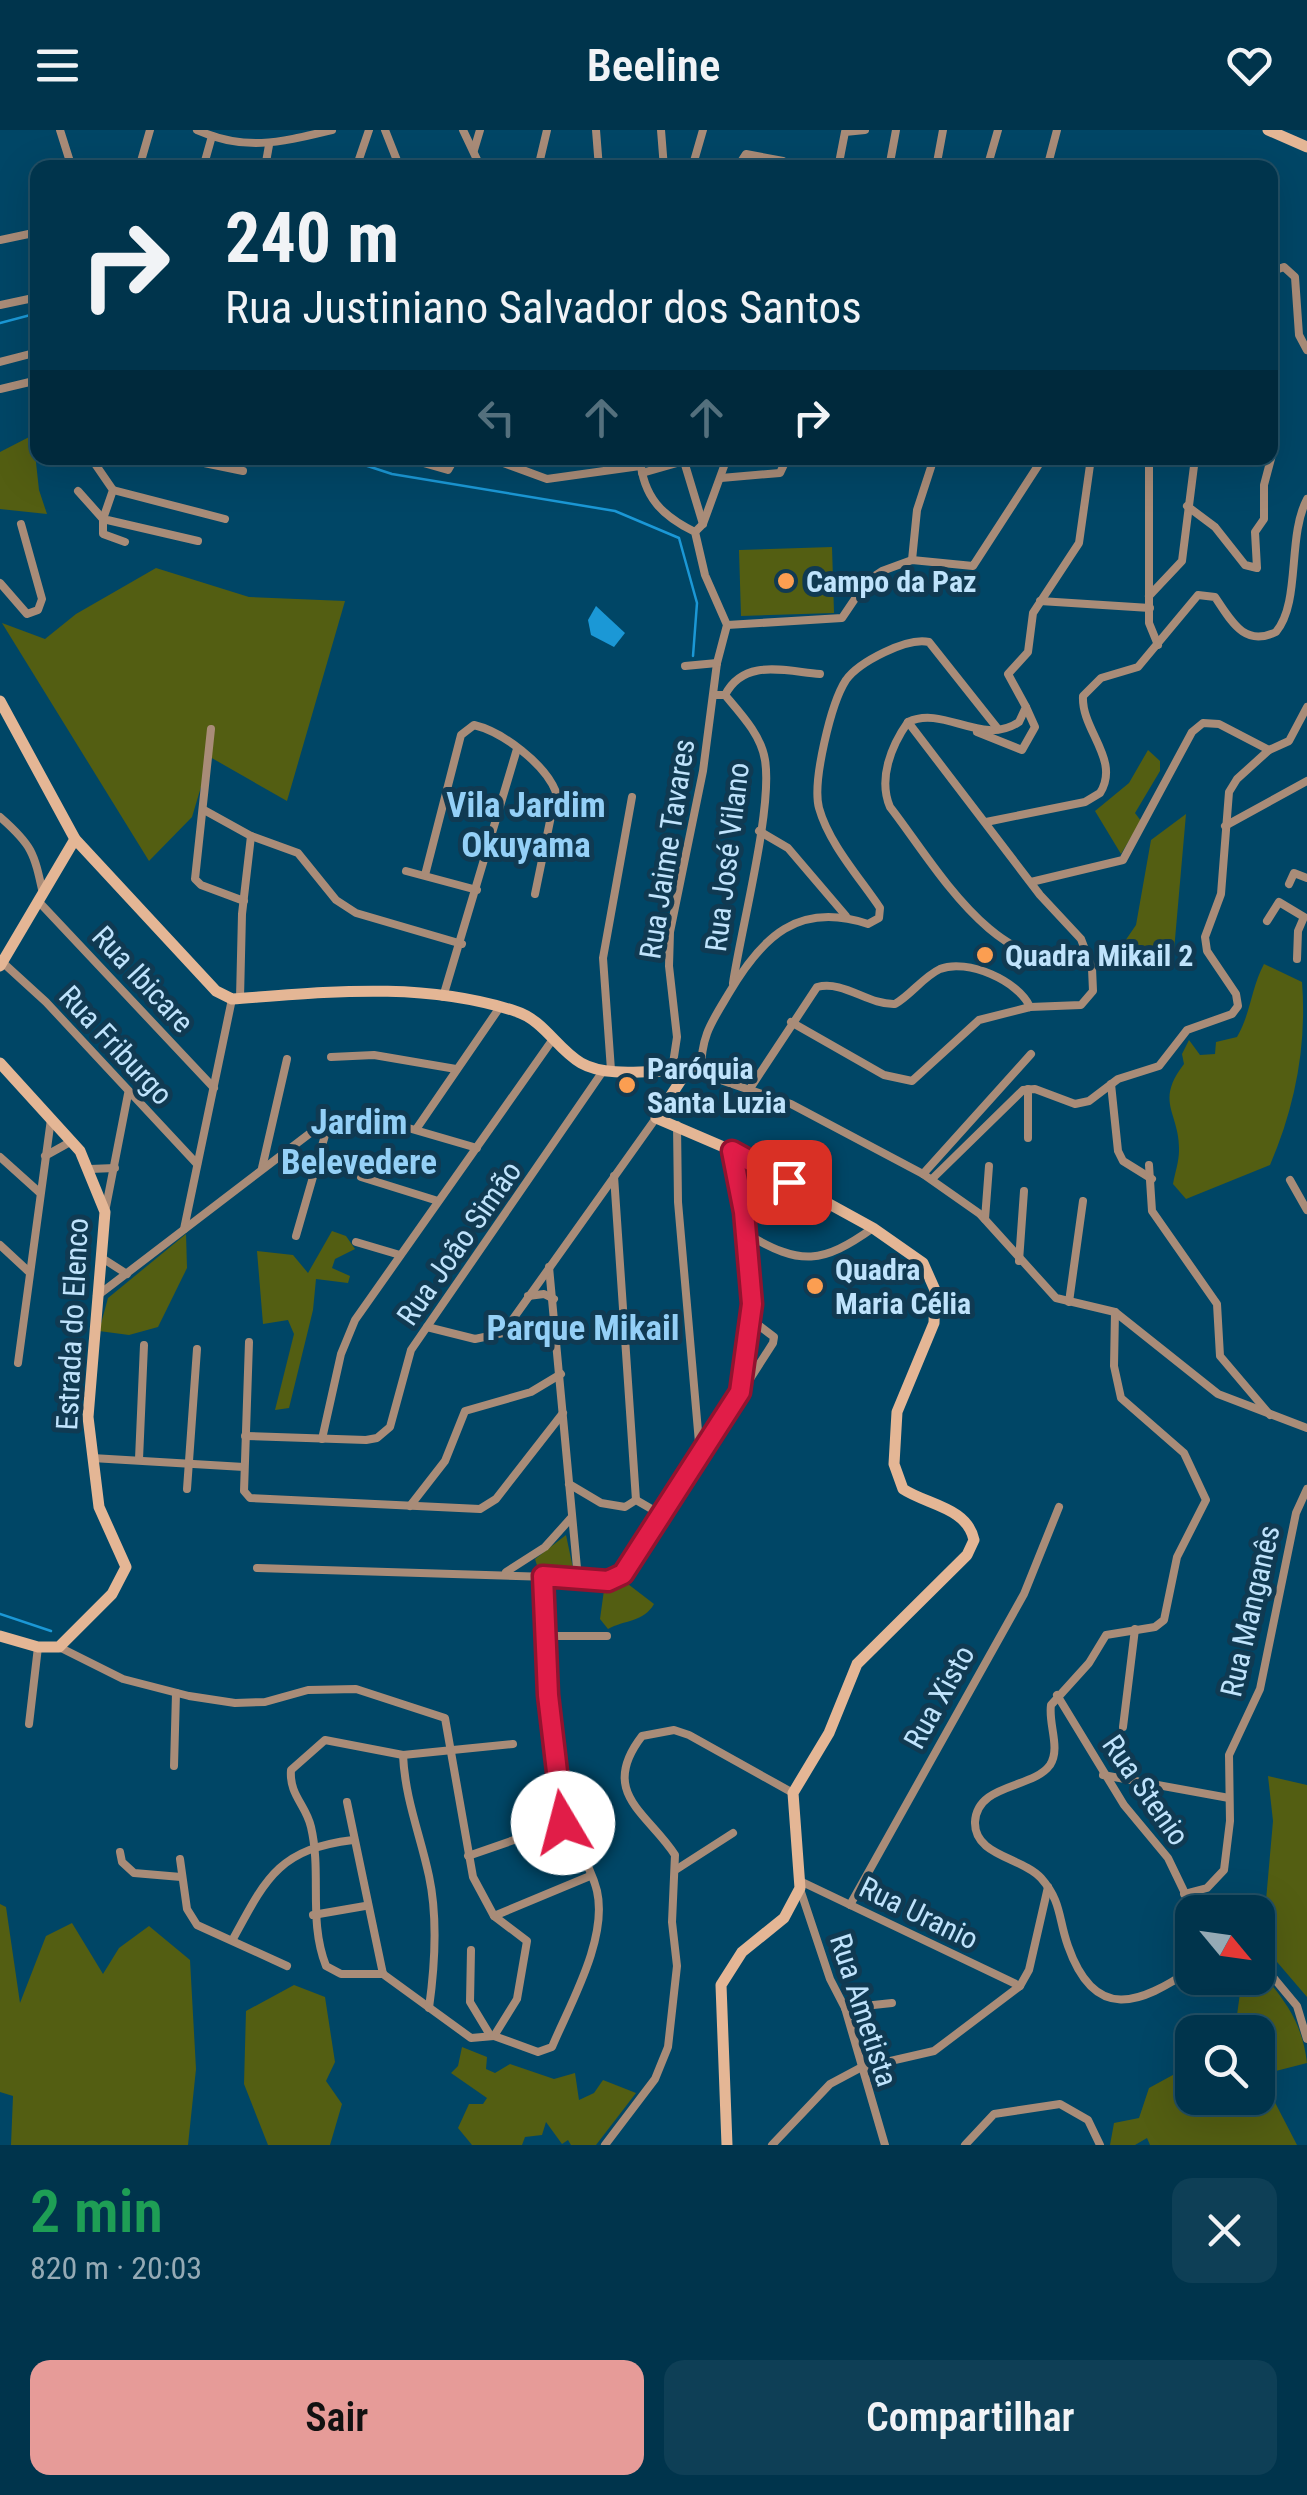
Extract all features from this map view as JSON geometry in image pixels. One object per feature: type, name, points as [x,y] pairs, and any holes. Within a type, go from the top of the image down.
[{"type":"street","points":[[60,130],[69,160]]},
{"type":"street","points":[[141,160],[150,130]]},
{"type":"street","points":[[197,130],[242,145],[269,144],[332,130]]},
{"type":"street","points":[[385,130],[397,160]]},
{"type":"street","points":[[463,130],[478,160]]},
{"type":"street","points":[[474,150],[480,130]]},
{"type":"street","points":[[540,160],[547,130]]},
{"type":"street","points":[[596,130],[598,160]]},
{"type":"street","points":[[661,130],[663,160]]},
{"type":"street","points":[[694,160],[703,130]]},
{"type":"street","points":[[840,160],[845,132],[866,130]]},
{"type":"street","points":[[890,160],[896,130]]},
{"type":"street","points":[[937,160],[943,130]]},
{"type":"street","points":[[989,160],[998,130]]},
{"type":"street","points":[[1049,160],[1057,130]]},
{"type":"street","points":[[1268,130],[1307,147]]},
{"type":"street","points":[[358,160],[365,131]]},
{"type":"street","points":[[205,160],[212,136]]},
{"type":"street","points":[[266,160],[269,144]]},
{"type":"street","points":[[742,160],[746,154],[779,160]]},
{"type":"street","points":[[0,240],[30,234]]},
{"type":"street","points":[[1278,269],[1284,267],[1295,277],[1299,335],[1307,350]]},
{"type":"street","points":[[0,305],[30,299]]},
{"type":"street","points":[[0,362],[30,354]]},
{"type":"street","points":[[0,389],[30,382]]},
{"type":"street","points":[[96,465],[114,490],[225,519]]},
{"type":"street","points":[[212,465],[243,472]]},
{"type":"street","points":[[503,465],[548,480],[641,466],[662,514],[696,532]]},
{"type":"street","points":[[686,465],[704,524]]},
{"type":"street","points":[[696,532],[704,524],[725,465]]},
{"type":"street","points":[[721,478],[780,473],[783,465]]},
{"type":"street","points":[[912,560],[917,510],[932,465]]},
{"type":"street","points":[[696,532],[705,575],[727,626],[842,618],[871,576],[912,560],[972,566],[1038,465]]},
{"type":"street","points":[[1088,954],[1064,960],[998,936],[970,914],[886,797],[891,754],[908,722],[928,717],[1022,750],[1035,727],[1008,674],[1030,647],[1033,614],[1040,601],[1079,543],[1090,465]]},
{"type":"street","points":[[1148,465],[1149,623],[1158,645]]},
{"type":"street","points":[[1150,596],[1182,561],[1194,465]]},
{"type":"street","points":[[1188,506],[1215,527],[1245,565],[1257,568],[1255,532],[1264,519],[1264,485],[1269,465]]},
{"type":"street","points":[[78,490],[102,518],[198,541]]},
{"type":"street","points":[[114,490],[102,518],[103,534],[125,542]]},
{"type":"street","points":[[986,822],[1085,802],[1100,794],[1107,766],[1084,712],[1084,696],[1100,678],[1138,666],[1203,593],[1215,597],[1245,635],[1261,639],[1276,632],[1286,610],[1297,526],[1307,499]]},
{"type":"street","points":[[0,583],[27,614],[38,610],[42,599],[20,524]]},
{"type":"street","points":[[1040,601],[1150,608]]},
{"type":"street","name":"Rua Jaime Tavares","points":[[672,1070],[690,1039],[669,966],[670,932],[720,695],[717,663],[727,626]]},
{"type":"street","points":[[427,1327],[475,1339],[495,1338],[662,1108],[694,1072],[690,1039],[732,988],[760,945],[790,924],[846,916],[874,924],[881,913],[819,807],[817,778],[845,682],[881,656],[923,640],[936,648],[998,729]]},
{"type":"street","points":[[685,666],[717,663]]},
{"type":"street","points":[[720,695],[735,677],[749,671],[820,674]]},
{"type":"street","name":"Rua José Vilano","points":[[720,695],[754,732],[765,760],[759,831],[732,988]]},
{"type":"street","points":[[0,701],[75,840],[200,977],[236,999],[369,988],[444,997],[532,1017],[584,1065],[607,1070],[694,1072],[752,1088],[932,1180],[985,1219],[1047,1292],[1069,1302],[1115,1312],[1218,1394],[1307,1428]]},
{"type":"street","points":[[976,732],[1020,722],[1026,707]]},
{"type":"street","points":[[1028,1089],[1082,1104],[1111,1084],[1159,1066],[1187,1030],[1232,1014],[1238,1006],[1236,994],[1205,944],[1222,894],[1231,786],[1269,750],[1289,741],[1307,707]]},
{"type":"street","points":[[791,1022],[884,1075],[907,1081],[920,1077],[979,1020],[1030,1006],[1072,1006],[1089,1000],[1094,982],[1088,954],[1073,928],[1031,882],[908,722]]},
{"type":"street","points":[[1031,882],[1123,860],[1192,732],[1203,723],[1218,724],[1269,750]]},
{"type":"street","points":[[424,875],[465,730],[474,724],[517,749],[545,774],[556,792],[536,894]]},
{"type":"street","points":[[211,729],[195,879],[244,901]]},
{"type":"street","points":[[444,997],[517,749]]},
{"type":"street","points":[[1225,826],[1307,781]]},
{"type":"street","points":[[607,1070],[603,958],[632,797]]},
{"type":"street","points":[[204,810],[251,836],[298,853],[341,904],[393,927],[462,944]]},
{"type":"street","points":[[0,817],[32,849],[41,898]]},
{"type":"street","points":[[759,831],[788,848],[846,916]]},
{"type":"street","points":[[184,1230],[236,999],[251,836]]},
{"type":"street","points":[[1,962],[75,840]]},
{"type":"street","points":[[406,871],[477,890]]},
{"type":"street","points":[[1288,884],[1294,873],[1307,878]]},
{"type":"street","name":"Rua Ibicare","points":[[41,898],[214,1088]]},
{"type":"street","points":[[1267,921],[1278,902],[1306,918],[1298,931],[1297,959]]},
{"type":"street","points":[[740,938],[760,945]]},
{"type":"street","name":"Rua Friburgo","points":[[1,962],[196,1164]]},
{"type":"street","points":[[752,1088],[817,987],[834,986],[871,1001],[895,1004],[949,966],[1018,988],[1030,1006]]},
{"type":"street","points":[[417,1128],[500,1008]]},
{"type":"street","points":[[322,1439],[346,1336],[553,1039]]},
{"type":"street","points":[[923,1174],[1031,1054]]},
{"type":"street","points":[[331,1057],[374,1055],[456,1069]]},
{"type":"street","points":[[262,1168],[287,1060]]},
{"type":"street","name":"Estrada do Elenco","points":[[0,1066],[72,1140],[90,1169],[106,1212],[89,1372],[92,1458],[99,1507],[124,1559],[124,1575],[112,1594],[58,1647]]},
{"type":"street","name":"Rua João Simão","points":[[246,1436],[366,1440],[384,1434],[394,1418],[411,1350],[607,1070]]},
{"type":"street","points":[[662,1108],[672,1070]]},
{"type":"street","points":[[1111,1084],[1118,1151],[1123,1161],[1152,1179]]},
{"type":"street","points":[[1028,1089],[1028,1138]]},
{"type":"street","points":[[932,1180],[1028,1089]]},
{"type":"street","points":[[106,1212],[128,1094]]},
{"type":"street","points":[[662,1108],[676,1123],[874,1228],[919,1258],[934,1290],[934,1323],[897,1412],[893,1442],[898,1478],[911,1494],[966,1521],[974,1540],[967,1555],[857,1664],[829,1733],[793,1793],[800,1884],[784,1918],[742,1952],[721,1985],[727,2145]]},
{"type":"street","points":[[97,1296],[330,1118],[366,1116],[477,1148]]},
{"type":"street","points":[[18,1362],[52,1117]]},
{"type":"street","points":[[296,1236],[330,1118]]},
{"type":"street","points":[[676,1123],[678,1202],[700,1454]]},
{"type":"street","points":[[269,1130],[287,1148]]},
{"type":"street","points":[[301,1139],[318,1155]]},
{"type":"street","points":[[45,1156],[72,1140]]},
{"type":"street","points":[[732,1151],[747,1234],[752,1320],[740,1392]]},
{"type":"street","points":[[0,1157],[39,1192]]},
{"type":"street","points":[[1150,1165],[1148,1193],[1152,1211],[1217,1304],[1220,1356],[1273,1418]]},
{"type":"street","points":[[985,1219],[989,1166]]},
{"type":"street","points":[[90,1169],[115,1168]]},
{"type":"street","points":[[614,1176],[636,1500]]},
{"type":"street","points":[[361,1177],[438,1200]]},
{"type":"street","points":[[1290,1180],[1307,1210]]},
{"type":"street","points":[[1019,1261],[1024,1191]]},
{"type":"street","points":[[191,1194],[206,1214]]},
{"type":"street","points":[[1069,1302],[1083,1200]]},
{"type":"street","points":[[595,1203],[615,1210]]},
{"type":"street","points":[[747,1234],[783,1256],[812,1259],[850,1244],[874,1228]]},
{"type":"street","points":[[356,1242],[400,1255]]},
{"type":"street","points":[[0,1246],[28,1271]]},
{"type":"street","points":[[102,1258],[127,1274]]},
{"type":"street","points":[[549,1268],[578,1579]]},
{"type":"street","points":[[528,1296],[544,1294],[554,1298]]},
{"type":"street","points":[[1115,1312],[1114,1366],[1121,1398],[1184,1453],[1206,1500],[1177,1557],[1164,1620],[1154,1627],[1106,1635],[1089,1664],[1057,1695],[1050,1714],[1055,1755],[1048,1768],[1001,1790],[980,1807],[975,1819],[983,1844],[1033,1870],[1056,1894],[1068,1947],[1080,1972],[1093,1987],[1116,1999],[1137,2002],[1175,1979]]},
{"type":"street","points":[[257,1568],[503,1574],[608,1581],[623,1574],[773,1343],[774,1337],[752,1320]]},
{"type":"street","points":[[249,1342],[244,1490],[250,1498],[488,1506],[562,1414]]},
{"type":"street","points":[[139,1459],[144,1345]]},
{"type":"street","points":[[188,1489],[197,1348]]},
{"type":"street","points":[[410,1506],[445,1461],[465,1411],[531,1392],[561,1374]]},
{"type":"street","points":[[92,1458],[244,1467]]},
{"type":"street","points":[[569,1484],[615,1507],[636,1500],[662,1515]]},
{"type":"street","name":"Rua Manganês","points":[[1184,1894],[1207,1888],[1222,1876],[1229,1835],[1229,1755],[1260,1688],[1296,1513],[1307,1489]]},
{"type":"street","name":"Rua Xisto","points":[[850,1905],[1024,1594],[1059,1507]]},
{"type":"street","points":[[503,1574],[545,1546],[571,1518]]},
{"type":"street","points":[[471,1950],[470,2002],[492,2035],[538,2052],[552,2048],[594,1937],[598,1908],[590,1876],[563,1823],[543,1576]]},
{"type":"street","points":[[1123,1728],[1134,1629]]},
{"type":"street","points":[[0,1636],[38,1647],[58,1647],[112,1675],[236,1703],[265,1702],[308,1690],[374,1692],[438,1714],[450,1725],[454,1750],[468,1856],[480,1893],[494,1916],[524,1937],[528,1946],[513,2008],[492,2035],[478,2039],[382,1974],[330,1970],[316,1940],[313,1847],[309,1820],[292,1793],[293,1766],[325,1740],[403,1755],[454,1750],[513,1744]]},
{"type":"street","points":[[546,1636],[607,1636]]},
{"type":"street","points":[[29,1724],[38,1647]]},
{"type":"street","points":[[174,1766],[176,1692]]},
{"type":"street","name":"Rua Stenio","points":[[1057,1695],[1103,1775],[1168,1858],[1184,1894]]},
{"type":"street","points":[[605,2145],[655,2078],[668,2046],[676,1966],[672,1922],[677,1869],[670,1847],[634,1811],[629,1798],[626,1770],[642,1736],[674,1730],[689,1735],[793,1793]]},
{"type":"street","points":[[403,1755],[404,1794],[432,1890],[434,1942],[428,2008]]},
{"type":"street","points":[[1103,1775],[1229,1798]]},
{"type":"street","points":[[347,1802],[365,1906],[382,1974]]},
{"type":"street","points":[[468,1856],[563,1823]]},
{"type":"street","points":[[677,1869],[733,1832]]},
{"type":"street","points":[[233,1939],[266,1877],[313,1847],[354,1840]]},
{"type":"street","points":[[120,1852],[122,1862],[134,1873],[180,1877]]},
{"type":"street","points":[[180,1860],[190,1918],[205,1930],[288,1966]]},
{"type":"street","points":[[494,1916],[590,1876]]},
{"type":"street","name":"Rua Uranio","points":[[800,1884],[1020,1986]]},
{"type":"street","name":"Rua Ametista","points":[[800,1884],[830,1979],[845,2008],[886,2145]]},
{"type":"street","points":[[772,2145],[830,2084],[860,2068],[934,2051],[1020,1986],[1029,1970],[1048,1887]]},
{"type":"street","points":[[313,1915],[365,1906]]},
{"type":"street","points":[[1275,1978],[1298,2006],[1307,2040]]},
{"type":"street","points":[[845,2008],[892,2003]]},
{"type":"street","points":[[965,2145],[994,2114],[1060,2104],[1088,2120],[1100,2145]]},
{"type":"green space","points":[[30,437],[30,465],[36,465],[47,514],[0,509],[0,452]]},
{"type":"green space","name":"Campo da Paz","points":[[832,547],[834,613],[741,616],[739,550]]},
{"type":"green space","points":[[156,568],[249,597],[345,601],[287,801],[210,757],[192,817],[149,861],[2,623],[45,639],[76,614]]},
{"type":"green space","points":[[1148,750],[1160,761],[1160,771],[1135,813],[1141,821],[1121,854],[1095,811],[1129,783]]},
{"type":"green space","points":[[1186,814],[1173,962],[1139,956],[1130,960],[1123,944],[1136,925],[1151,840]]},
{"type":"green space","points":[[1264,964],[1302,982],[1301,1053],[1286,1121],[1270,1165],[1186,1199],[1173,1184],[1179,1151],[1169,1098],[1184,1064],[1182,1054],[1189,1040],[1200,1055],[1215,1054],[1216,1042],[1237,1037]]},
{"type":"green space","points":[[332,1231],[346,1236],[355,1249],[335,1259],[332,1268],[350,1276],[348,1283],[316,1279],[313,1310],[289,1408],[275,1410],[294,1334],[288,1320],[263,1324],[257,1251],[293,1255],[308,1273]]},
{"type":"green space","points":[[186,1234],[187,1268],[158,1327],[129,1335],[99,1331],[108,1298]]},
{"type":"green space","points":[[566,1535],[573,1568],[539,1572],[535,1559]]},
{"type":"green space","points":[[624,1581],[654,1604],[639,1617],[608,1629],[600,1619],[604,1590]]},
{"type":"green space","points":[[1268,1776],[1307,1785],[1307,1997],[1275,1960],[1275,1895],[1266,1895],[1273,1821]]},
{"type":"green space","points":[[0,1904],[6,1907],[20,2003],[46,1936],[72,1923],[103,1974],[119,1948],[149,1926],[190,1960],[196,2069],[188,2145],[11,2145],[13,2096],[0,2092]]},
{"type":"green space","points":[[294,1985],[325,1997],[335,2062],[326,2081],[342,2104],[330,2145],[268,2145],[244,2084],[246,2011]]},
{"type":"green space","points":[[1275,1989],[1301,2035],[1307,2063],[1275,2071],[1275,2015],[1237,2015],[1240,1995],[1275,1995]]},
{"type":"green space","points":[[462,2047],[487,2057],[486,2069],[495,2073],[510,2064],[554,2079],[575,2073],[579,2100],[594,2093],[603,2080],[636,2093],[596,2145],[571,2145],[568,2140],[562,2144],[546,2122],[542,2135],[525,2137],[522,2145],[472,2145],[458,2128],[469,2104],[483,2104],[487,2098],[451,2073],[458,2066]]},
{"type":"green space","points":[[1175,2074],[1175,2115],[1275,2115],[1275,2103],[1297,2145],[1150,2145],[1147,2138],[1135,2145],[1110,2145],[1114,2123],[1139,2118],[1149,2088]]},
{"type":"water","points":[[596,606],[625,633],[614,647],[591,635],[588,620]]},
{"type":"waterway","points":[[0,323],[30,315]]},
{"type":"waterway","points":[[364,465],[392,474],[615,511],[679,538],[697,603],[693,656]]},
{"type":"waterway","points":[[0,1614],[51,1631]]},
{"type":"place","name":"Campo da Paz","points":[[786,581]]},
{"type":"place","name":"Quadra Mikail 2","points":[[985,955]]},
{"type":"place","name":"Paróquia Santa Luzia","points":[[627,1085]]},
{"type":"place","name":"Quadra Maria Célia","points":[[815,1286]]},
{"type":"district","name":"Vila Jardim Okuyama","points":[[526,825]]},
{"type":"district","name":"Jardim Belevedere","points":[[359,1142]]},
{"type":"district","name":"Parque Mikail","points":[[583,1328]]},
{"type":"route","points":[[563,1823],[548,1695],[543,1576],[608,1581],[623,1574],[740,1392],[751,1338],[752,1304],[744,1212],[732,1151],[789,1182]]}]
